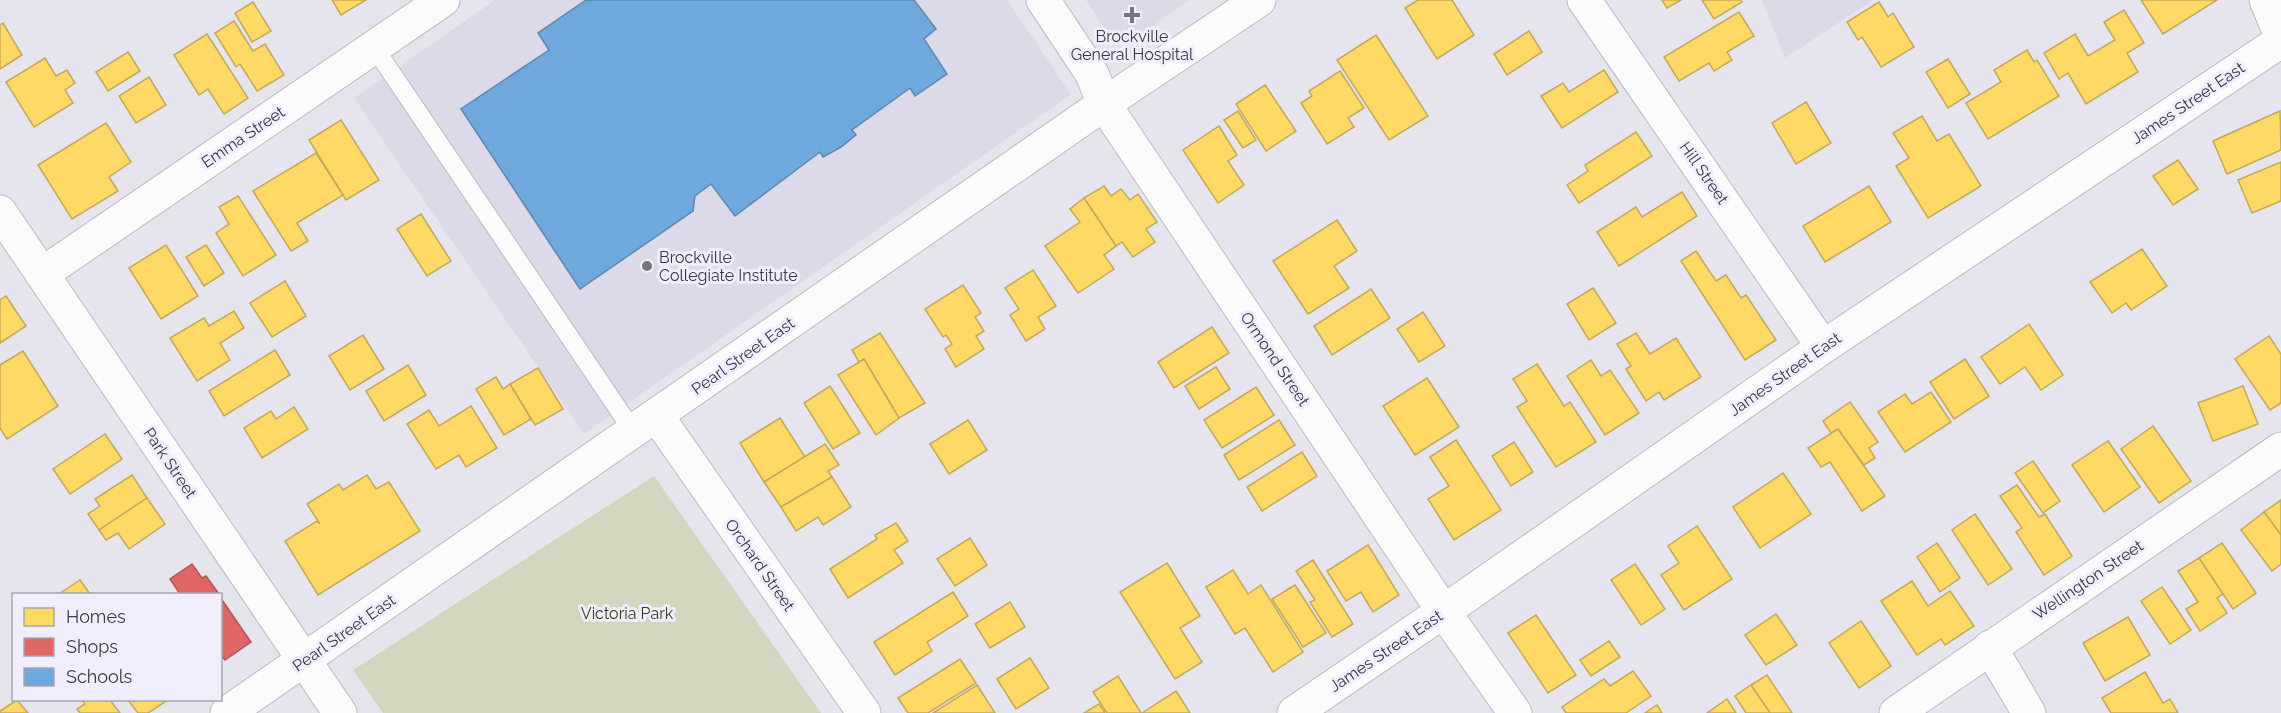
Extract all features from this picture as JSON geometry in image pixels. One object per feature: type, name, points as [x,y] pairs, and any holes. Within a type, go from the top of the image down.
[{"type":"street","name":"Emma Street","points":[[42,274],[443,0]]},
{"type":"street","name":"Ormond Street","points":[[1043,0],[1092,74],[1104,104],[1444,612],[1515,713]]},
{"type":"street","name":"Pearl Street East","points":[[227,713],[1104,104],[1259,0]]},
{"type":"street","name":"Hill Street","points":[[1584,0],[1823,347]]},
{"type":"street","points":[[2266,0],[2281,36]]},
{"type":"street","name":"James Street East","points":[[1293,713],[1444,612],[1823,347],[2281,41]]},
{"type":"street","name":"Park Street","points":[[0,212],[340,713]]},
{"type":"street","name":"Orchard Street","points":[[645,424],[864,713]]},
{"type":"street","name":"Wellington Street","points":[[1896,713],[2281,449]]},
{"type":"street","points":[[1990,647],[2029,713]]},
{"type":"lane","points":[[374,47],[645,424]]},
{"type":"shaded area","name":"Brockville Collegiate Institute","points":[[495,0],[1007,0],[1071,94],[584,434],[354,98]]},
{"type":"shaded area","name":"Brockville General Hospital","points":[[1086,0],[1190,0],[1139,35],[1121,35],[1105,29]]},
{"type":"shaded area","points":[[1762,0],[1873,0],[1785,58]]},
{"type":"green space","name":"Victoria Park","points":[[654,476],[821,713],[383,713],[353,670]]},
{"type":"building: Homes","points":[[332,0],[366,0],[341,15]]},
{"type":"building: Homes","points":[[1418,0],[1452,0],[1474,35],[1437,59],[1405,8]]},
{"type":"building: Homes","points":[[1662,0],[1681,0],[1667,8]]},
{"type":"building: Homes","points":[[1702,0],[1741,0],[1742,2],[1714,19]]},
{"type":"building: Homes","points":[[2141,0],[2217,0],[2163,34]]},
{"type":"building: Homes","points":[[253,2],[271,31],[252,42],[235,13]]},
{"type":"building: Homes","points":[[1879,2],[1888,17],[1893,13],[1914,47],[1881,67],[1862,37],[1858,40],[1847,22]]},
{"type":"building: Homes","points":[[2124,10],[2144,43],[2127,53],[2138,72],[2086,104],[2068,73],[2059,79],[2044,53],[2075,34],[2088,56],[2115,40],[2104,22]]},
{"type":"building: Homes","points":[[1739,12],[1754,36],[1727,52],[1732,60],[1714,71],[1709,63],[1679,81],[1664,57]]},
{"type":"building: Homes","points":[[234,21],[253,51],[265,44],[284,75],[257,91],[240,64],[236,67],[215,33]]},
{"type":"building: Homes","points":[[3,23],[22,55],[0,69],[0,25]]},
{"type":"building: Homes","points":[[1529,31],[1542,52],[1507,75],[1494,54]]},
{"type":"building: Homes","points":[[207,34],[248,98],[224,114],[208,89],[199,95],[174,55]]},
{"type":"building: Homes","points":[[1376,35],[1428,116],[1389,140],[1337,60]]},
{"type":"building: Homes","points":[[2027,50],[2034,62],[2037,60],[2059,96],[1988,139],[1966,103],[2001,82],[1994,70]]},
{"type":"building: Homes","points":[[128,52],[140,71],[108,91],[96,72]]},
{"type":"building: Homes","points":[[45,58],[56,76],[67,70],[75,83],[65,90],[73,103],[34,127],[6,82]]},
{"type":"building: Homes","points":[[1948,59],[1970,94],[1948,108],[1926,72]]},
{"type":"building: Homes","points":[[1604,70],[1618,92],[1562,128],[1541,96],[1563,83],[1569,92]]},
{"type":"building: Homes","points":[[1340,71],[1364,108],[1348,118],[1354,127],[1327,144],[1301,103],[1312,96],[1309,91]]},
{"type":"building: Homes","points":[[149,77],[166,105],[136,123],[119,96]]},
{"type":"building: Homes","points":[[1265,85],[1296,131],[1266,151],[1236,104]]},
{"type":"building: Homes","points":[[1806,102],[1831,143],[1796,164],[1772,123]]},
{"type":"building: Homes","points":[[1238,111],[1256,140],[1243,148],[1224,120]]},
{"type":"building: Homes","points":[[2280,111],[2281,150],[2227,174],[2213,141]]},
{"type":"building: Homes","points":[[1922,116],[1937,141],[1949,134],[1981,186],[1928,218],[1896,166],[1909,158],[1893,133]]},
{"type":"building: Homes","points":[[341,120],[379,180],[346,200],[309,140]]},
{"type":"building: Homes","points":[[106,123],[131,162],[109,177],[118,191],[72,219],[38,165]]},
{"type":"building: Homes","points":[[1219,126],[1237,155],[1228,161],[1244,185],[1218,203],[1183,150]]},
{"type":"building: Homes","points":[[1636,132],[1652,156],[1579,203],[1567,185],[1588,171],[1585,165]]},
{"type":"building: Homes","points":[[316,153],[343,195],[297,223],[308,241],[291,251],[253,191]]},
{"type":"building: Homes","points":[[2178,160],[2198,189],[2173,205],[2153,176]]},
{"type":"building: Homes","points":[[2281,162],[2281,201],[2252,213],[2238,180]]},
{"type":"building: Homes","points":[[1104,186],[1111,196],[1121,189],[1130,200],[1138,194],[1157,222],[1146,229],[1155,242],[1133,257],[1122,242],[1116,246],[1084,198]]},
{"type":"building: Homes","points":[[1869,186],[1891,222],[1825,262],[1803,226]]},
{"type":"building: Homes","points":[[1682,192],[1697,216],[1619,266],[1597,232],[1636,207],[1642,217]]},
{"type":"building: Homes","points":[[238,196],[276,255],[243,276],[216,233],[229,224],[219,207]]},
{"type":"building: Homes","points":[[1084,198],[1116,246],[1104,255],[1114,269],[1078,293],[1045,246],[1080,222],[1070,209]]},
{"type":"building: Homes","points":[[421,214],[451,261],[427,276],[397,229]]},
{"type":"building: Homes","points":[[1337,220],[1357,251],[1334,266],[1349,288],[1308,314],[1273,261]]},
{"type":"building: Homes","points":[[166,245],[198,296],[161,319],[129,268]]},
{"type":"building: Homes","points":[[206,245],[224,273],[204,286],[186,257]]},
{"type":"building: Homes","points":[[2142,249],[2167,286],[2131,310],[2126,303],[2112,313],[2090,282]]},
{"type":"building: Homes","points":[[1696,251],[1716,281],[1726,275],[1741,298],[1746,295],[1776,340],[1745,360],[1681,261]]},
{"type":"building: Homes","points":[[1033,270],[1056,306],[1038,317],[1045,329],[1026,341],[1010,315],[1019,309],[1005,288]]},
{"type":"building: Homes","points":[[285,281],[306,316],[272,337],[250,303]]},
{"type":"building: Homes","points":[[963,285],[981,313],[975,317],[984,331],[976,336],[984,349],[956,367],[945,349],[952,344],[946,335],[943,337],[925,309]]},
{"type":"building: Homes","points":[[1593,288],[1616,323],[1589,340],[1567,304]]},
{"type":"building: Homes","points":[[1371,289],[1390,318],[1332,355],[1314,326]]},
{"type":"building: Homes","points":[[6,296],[26,326],[0,343],[0,300]]},
{"type":"building: Homes","points":[[234,311],[244,328],[220,343],[230,360],[197,381],[170,338],[204,318],[209,326]]},
{"type":"building: Homes","points":[[1423,312],[1445,346],[1419,362],[1397,329]]},
{"type":"building: Homes","points":[[2029,324],[2063,375],[2041,390],[2025,367],[2000,384],[1981,357]]},
{"type":"building: Homes","points":[[1212,327],[1229,353],[1174,388],[1158,362]]},
{"type":"building: Homes","points":[[880,333],[925,403],[899,418],[864,359],[859,362],[852,350]]},
{"type":"building: Homes","points":[[1636,333],[1650,354],[1676,338],[1701,377],[1664,400],[1659,392],[1646,401],[1626,369],[1631,366],[1617,344]]},
{"type":"building: Homes","points":[[363,335],[384,369],[350,390],[329,356]]},
{"type":"building: Homes","points":[[2269,336],[2281,354],[2281,403],[2270,410],[2235,359]]},
{"type":"building: Homes","points":[[275,350],[290,375],[224,416],[209,391]]},
{"type":"building: Homes","points":[[23,351],[58,406],[7,439],[0,428],[0,365]]},
{"type":"building: Homes","points":[[864,359],[899,418],[876,435],[838,375]]},
{"type":"building: Homes","points":[[1965,359],[1989,396],[1954,419],[1930,382]]},
{"type":"building: Homes","points":[[1591,360],[1601,376],[1610,370],[1639,413],[1605,435],[1567,376]]},
{"type":"building: Homes","points":[[1537,364],[1564,406],[1570,402],[1596,442],[1556,467],[1517,407],[1527,401],[1513,379]]},
{"type":"building: Homes","points":[[408,365],[426,395],[384,421],[366,391]]},
{"type":"building: Homes","points":[[1216,367],[1230,389],[1199,409],[1185,386]]},
{"type":"building: Homes","points":[[538,368],[563,409],[535,425],[510,384]]},
{"type":"building: Homes","points":[[496,377],[503,389],[510,384],[531,419],[504,435],[476,389]]},
{"type":"building: Homes","points":[[1427,378],[1459,427],[1415,455],[1383,406]]},
{"type":"building: Homes","points":[[830,386],[860,433],[833,449],[804,403]]},
{"type":"building: Homes","points":[[2243,386],[2258,424],[2213,441],[2198,403]]},
{"type":"building: Homes","points":[[1256,387],[1274,415],[1222,448],[1204,420]]},
{"type":"building: Homes","points":[[1931,392],[1951,422],[1905,452],[1878,412],[1905,394],[1912,404]]},
{"type":"building: Homes","points":[[1850,402],[1878,442],[1869,448],[1875,458],[1864,465],[1838,429],[1831,433],[1823,421]]},
{"type":"building: Homes","points":[[471,406],[497,448],[466,467],[459,455],[436,469],[407,424],[429,410],[439,426]]},
{"type":"building: Homes","points":[[294,407],[308,429],[262,458],[244,428],[271,411],[276,419]]},
{"type":"building: Homes","points":[[780,418],[805,457],[764,482],[740,443]]},
{"type":"building: Homes","points":[[968,420],[987,450],[949,474],[930,444]]},
{"type":"building: Homes","points":[[1279,420],[1295,445],[1239,480],[1224,455]]},
{"type":"building: Homes","points":[[2153,426],[2191,481],[2159,503],[2121,449]]},
{"type":"building: Homes","points":[[1838,429],[1885,496],[1862,511],[1830,462],[1821,467],[1808,448]]},
{"type":"building: Homes","points":[[105,434],[122,459],[70,494],[53,469]]},
{"type":"building: Homes","points":[[1456,440],[1501,510],[1454,540],[1428,499],[1449,486],[1430,457]]},
{"type":"building: Homes","points":[[2108,441],[2140,487],[2104,512],[2072,465]]},
{"type":"building: Homes","points":[[1514,442],[1533,472],[1511,486],[1492,456]]},
{"type":"building: Homes","points":[[825,444],[839,465],[828,471],[832,477],[781,507],[764,482]]},
{"type":"building: Homes","points":[[1302,452],[1317,476],[1262,511],[1247,487]]},
{"type":"building: Homes","points":[[2033,461],[2060,501],[2043,513],[2015,473]]},
{"type":"building: Homes","points":[[1783,473],[1811,514],[1760,548],[1733,507]]},
{"type":"building: Homes","points":[[132,475],[147,498],[99,530],[88,514],[100,506],[95,499]]},
{"type":"building: Homes","points":[[367,475],[376,489],[389,482],[420,531],[318,595],[285,541],[317,521],[320,524],[307,504],[339,484],[343,490]]},
{"type":"building: Homes","points":[[832,477],[851,507],[823,525],[818,517],[796,531],[781,507]]},
{"type":"building: Homes","points":[[2017,485],[2039,517],[2045,514],[2072,556],[2044,575],[2016,532],[2022,528],[2000,496]]},
{"type":"building: Homes","points":[[147,498],[165,524],[129,549],[118,533],[106,540],[99,530]]},
{"type":"building: Homes","points":[[2281,500],[2281,535],[2264,512]]},
{"type":"building: Homes","points":[[2264,512],[2281,535],[2281,564],[2272,571],[2241,530]]},
{"type":"building: Homes","points":[[1975,514],[2012,569],[1988,585],[1952,530]]},
{"type":"building: Homes","points":[[896,523],[908,541],[894,550],[903,563],[848,598],[830,569],[877,539],[875,535]]},
{"type":"building: Homes","points":[[1697,526],[1732,579],[1684,610],[1661,575],[1679,563],[1668,546]]},
{"type":"building: Homes","points":[[970,538],[987,565],[955,586],[937,559]]},
{"type":"building: Homes","points":[[1937,543],[1960,578],[1940,592],[1917,557]]},
{"type":"building: Homes","points":[[2222,543],[2256,593],[2233,609],[2199,558]]},
{"type":"building: Homes","points":[[1368,545],[1399,595],[1373,612],[1361,592],[1346,601],[1327,571]]},
{"type":"building: Homes","points":[[2199,558],[2223,594],[2217,598],[2227,613],[2200,631],[2186,609],[2198,602],[2178,571]]},
{"type":"building: Homes","points":[[1313,560],[1353,624],[1332,637],[1310,602],[1315,600],[1296,571]]},
{"type":"building: Homes","points":[[1167,563],[1200,616],[1180,628],[1202,662],[1175,679],[1120,592]]},
{"type":"building: Homes","points":[[1635,564],[1665,609],[1641,625],[1611,580]]},
{"type":"building: Homes","points":[[1233,570],[1248,594],[1261,585],[1303,652],[1273,672],[1245,628],[1235,634],[1206,587]]},
{"type":"building: Homes","points":[[80,580],[89,593],[60,593]]},
{"type":"building: Homes","points":[[1912,581],[1928,606],[1950,591],[1974,626],[1945,645],[1941,639],[1917,655],[1881,601]]},
{"type":"building: Homes","points":[[1295,585],[1326,633],[1303,647],[1272,599]]},
{"type":"building: Homes","points":[[2162,587],[2191,630],[2170,644],[2141,601]]},
{"type":"building: Homes","points":[[953,592],[968,616],[927,642],[932,651],[895,675],[874,642]]},
{"type":"building: Homes","points":[[1010,602],[1025,627],[990,648],[975,624]]},
{"type":"building: Homes","points":[[1776,614],[1797,645],[1766,665],[1745,635]]},
{"type":"building: Homes","points":[[1536,615],[1576,675],[1548,693],[1508,633]]},
{"type":"building: Homes","points":[[2128,617],[2150,655],[2105,681],[2083,643]]},
{"type":"building: Homes","points":[[1861,621],[1891,666],[1859,688],[1829,643]]},
{"type":"building: Homes","points":[[1609,641],[1620,657],[1591,676],[1580,660]]},
{"type":"building: Homes","points":[[1030,658],[1049,688],[1016,709],[997,679]]},
{"type":"building: Homes","points":[[960,659],[976,683],[928,713],[908,713],[898,698]]},
{"type":"building: Homes","points":[[1633,671],[1651,696],[1626,713],[1566,713],[1562,707],[1604,679],[1610,686]]},
{"type":"building: Homes","points":[[2145,672],[2163,703],[2170,699],[2178,713],[2111,713],[2102,698]]},
{"type":"building: Homes","points":[[1767,675],[1792,713],[1770,713],[1751,685]]},
{"type":"building: Homes","points":[[1118,676],[1141,713],[1107,713],[1093,692]]},
{"type":"building: Homes","points":[[977,685],[995,713],[933,713]]},
{"type":"building: Homes","points":[[1751,685],[1770,713],[1746,713],[1735,696]]},
{"type":"building: Homes","points":[[1176,691],[1190,713],[1142,713]]},
{"type":"building: Homes","points":[[1727,699],[1736,713],[1707,713]]},
{"type":"building: Homes","points":[[18,701],[28,713],[0,713]]},
{"type":"building: Homes","points":[[83,701],[111,701],[120,713],[80,713],[77,709],[85,704]]},
{"type":"building: Homes","points":[[129,701],[166,701],[148,713],[138,713]]},
{"type":"building: Homes","points":[[1099,704],[1105,713],[1084,713]]},
{"type":"building: Homes","points":[[1657,705],[1662,713],[1645,713]]},
{"type":"building: Shops","points":[[192,564],[202,578],[206,576],[218,593],[179,593],[170,579]]},
{"type":"building: Shops","points":[[222,600],[251,642],[225,660],[222,656]]},
{"type":"building: Schools","points":[[586,0],[914,0],[936,29],[924,39],[947,74],[915,96],[910,88],[852,130],[856,135],[841,147],[823,157],[820,152],[735,216],[711,184],[695,196],[693,211],[580,289],[461,109],[549,50],[538,33]]},
{"type":"place","name":"Brockville General Hospital","points":[[1132,15]]},
{"type":"place","name":"Brockville Collegiate Institute","points":[[647,266]]}]
